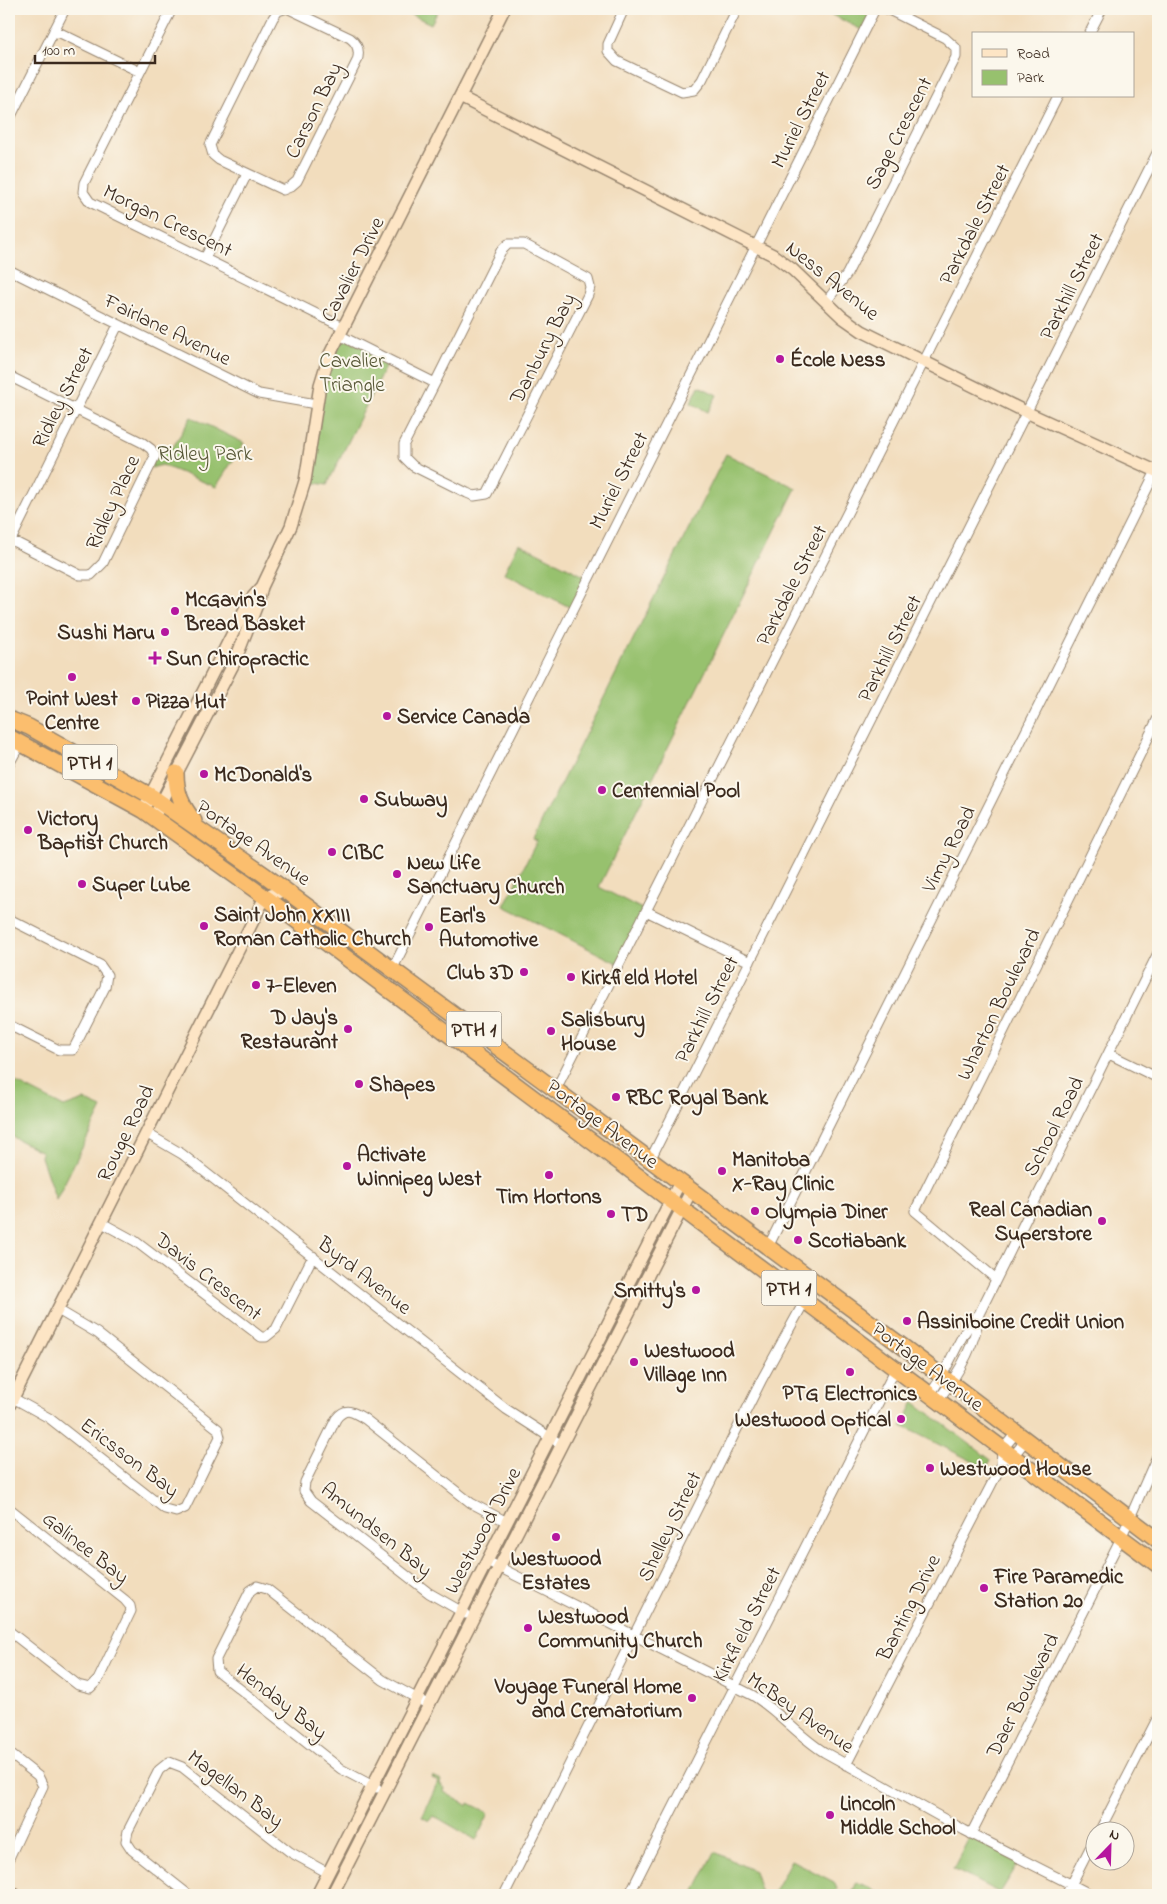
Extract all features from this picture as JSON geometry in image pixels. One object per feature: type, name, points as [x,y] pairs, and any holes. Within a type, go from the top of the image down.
[{"type":"highway","name":"Portage Avenue","points":[[9,719],[29,728],[156,800],[281,886],[947,1380],[1158,1540]]},
{"type":"highway","name":"Portage Avenue","points":[[15,739],[148,814],[265,897],[896,1368],[934,1397],[1005,1458],[1121,1538],[1158,1566]]},
{"type":"highway","points":[[176,773],[176,789],[184,808],[201,830]]},
{"type":"highway","points":[[246,884],[281,886]]},
{"type":"street","points":[[9,120],[65,9]]},
{"type":"street","name":"Morgan Crescent","points":[[172,9],[84,183],[83,192],[90,202],[205,258],[341,331]]},
{"type":"street","name":"Carson Bay","points":[[284,9],[278,11],[272,18],[210,142],[210,148],[214,157],[279,189],[287,189],[294,185],[358,56],[357,45],[350,38],[289,9]]},
{"type":"street","name":"Cavalier Drive","points":[[156,800],[176,773],[235,661],[262,587],[295,515],[305,481],[316,404],[324,369],[341,331],[504,9]]},
{"type":"street","points":[[624,9],[608,44],[610,55],[617,61],[682,92],[694,90],[702,80],[737,9]]},
{"type":"street","name":"Muriel Street","points":[[393,968],[875,9]]},
{"type":"street","name":"Sage Crescent","points":[[826,302],[846,274],[956,56],[956,48],[945,38],[887,9]]},
{"type":"street","points":[[1090,32],[1102,9]]},
{"type":"street","points":[[54,30],[140,72]]},
{"type":"street","name":"Ness Avenue","points":[[460,97],[784,262],[826,302],[862,331],[1026,412],[1157,470]]},
{"type":"street","name":"Parkdale Street","points":[[556,1090],[1057,98]]},
{"type":"street","name":"Parkhill Street","points":[[650,1160],[1158,151]]},
{"type":"street","points":[[205,258],[247,174]]},
{"type":"street","name":"Danbury Bay","points":[[508,244],[524,244],[588,279],[590,287],[588,295],[487,494],[474,496],[467,493],[413,466],[404,457],[404,444],[435,382],[501,251],[508,244]]},
{"type":"street","name":"Fairlane Avenue","points":[[9,270],[259,394],[316,404]]},
{"type":"street","name":"Ridley Street","points":[[10,539],[118,325]]},
{"type":"street","points":[[341,331],[435,382]]},
{"type":"street","name":"Ridley Place","points":[[9,376],[148,446],[155,456],[149,472],[103,563],[91,575],[80,574],[10,539]]},
{"type":"street","name":"Vimy Road","points":[[768,1247],[1157,470]]},
{"type":"street","name":"Cavalier Drive","points":[[148,814],[244,611],[262,587]]},
{"type":"street","name":"Wharton Boulevard","points":[[996,1279],[915,1211],[1158,718]]},
{"type":"street","points":[[9,764],[15,739]]},
{"type":"street","points":[[265,897],[281,886]]},
{"type":"street","name":"Rouge Road","points":[[10,1403],[265,897]]},
{"type":"street","points":[[646,911],[750,962]]},
{"type":"street","points":[[9,919],[100,965],[107,978],[105,987],[77,1045],[70,1051],[55,1048],[9,1025]]},
{"type":"street","name":"School Road","points":[[934,1397],[947,1380],[977,1331],[979,1314],[1158,953]]},
{"type":"street","points":[[1109,1054],[1158,1078]]},
{"type":"street","name":"Byrd Avenue","points":[[146,1133],[182,1154],[506,1408],[562,1445]]},
{"type":"street","name":"Westwood Drive","points":[[317,1895],[551,1437],[686,1186]]},
{"type":"street","name":"Westwood Drive","points":[[332,1895],[562,1445],[676,1204]]},
{"type":"street","name":"Davis Crescent","points":[[102,1223],[135,1241],[261,1337],[266,1337],[276,1329],[312,1256]]},
{"type":"street","name":"Shelley Street","points":[[504,1895],[762,1379],[796,1313],[806,1301],[815,1282]]},
{"type":"street","name":"Ericsson Bay","points":[[10,1403],[49,1418],[165,1509],[176,1512],[185,1508],[220,1438],[218,1429],[98,1333],[58,1310]]},
{"type":"street","name":"Kirkfield Street","points":[[629,1895],[896,1368]]},
{"type":"street","name":"Amundsen Bay","points":[[474,1618],[429,1593],[306,1495],[303,1487],[336,1419],[346,1411],[356,1413],[471,1503],[507,1522]]},
{"type":"street","name":"Banting Drive","points":[[846,1765],[1005,1458],[1021,1437]]},
{"type":"street","name":"Daer Boulevard","points":[[971,1834],[1121,1538],[1158,1454]]},
{"type":"street","name":"Galinee Bay","points":[[9,1508],[125,1600],[130,1606],[131,1611],[98,1680],[90,1688],[78,1685],[9,1631]]},
{"type":"street","name":"McBey Avenue","points":[[487,1560],[734,1686],[764,1703],[812,1744],[846,1765],[971,1834],[1092,1895]]},
{"type":"street","name":"Henday Bay","points":[[385,1792],[341,1768],[217,1671],[215,1663],[217,1656],[248,1594],[255,1586],[267,1588],[383,1680],[429,1705]]},
{"type":"street","points":[[1104,1822],[1158,1716]]},
{"type":"street","points":[[9,1753],[38,1776],[43,1786],[9,1858]]},
{"type":"street","name":"Magellan Bay","points":[[189,1895],[132,1850],[126,1841],[128,1831],[158,1770],[169,1762],[182,1767],[298,1858],[328,1873]]},
{"type":"street","points":[[1066,1895],[1084,1860]]},
{"type":"street","points":[[9,1890],[15,1895]]},
{"type":"green space","points":[[400,9],[439,9],[431,24]]},
{"type":"green space","points":[[820,9],[875,9],[864,31]]},
{"type":"green space","name":"Cavalier Triangle","points":[[339,335],[389,359],[327,485],[305,481],[316,404]]},
{"type":"green space","points":[[699,386],[717,395],[708,412],[691,403]]},
{"type":"green space","name":"Ridley Park","points":[[191,417],[244,443],[216,487],[162,465],[151,468],[153,452],[173,447]]},
{"type":"green space","points":[[726,454],[796,488],[599,887],[646,911],[619,964],[504,906],[537,841],[533,839]]},
{"type":"green space","points":[[519,543],[588,578],[573,609],[504,573]]},
{"type":"green space","points":[[9,1079],[64,1107],[84,1100],[102,1108],[56,1200],[41,1157],[42,1152],[9,1135]]},
{"type":"green space","points":[[670,1200],[682,1208],[600,1368],[589,1361]]},
{"type":"green space","points":[[914,1402],[991,1460],[986,1468],[902,1426]]},
{"type":"green space","points":[[551,1437],[562,1445],[332,1895],[317,1895]]},
{"type":"green space","points":[[433,1776],[441,1780],[440,1784],[445,1788],[444,1792],[468,1806],[469,1803],[489,1813],[476,1840],[438,1818],[432,1816],[429,1821],[422,1817],[438,1781],[432,1778]]},
{"type":"green space","points":[[971,1834],[1021,1859],[1000,1893],[953,1869]]},
{"type":"green space","points":[[715,1852],[754,1871],[761,1893],[759,1895],[693,1895]]},
{"type":"green space","points":[[791,1860],[834,1882],[837,1889],[834,1895],[772,1895]]},
{"type":"green space","points":[[857,1882],[884,1895],[851,1895]]},
{"type":"place","name":"École Ness","points":[[780,359]]},
{"type":"place","name":"McGavin's Bread Basket","points":[[175,611]]},
{"type":"place","name":"Sushi Maru","points":[[165,632]]},
{"type":"place","name":"Sun Chiropractic","points":[[155,658]]},
{"type":"place","name":"Point West Centre","points":[[72,677]]},
{"type":"place","name":"Pizza Hut","points":[[136,701]]},
{"type":"place","name":"Service Canada","points":[[387,716]]},
{"type":"place","name":"McDonald's","points":[[204,774]]},
{"type":"place","name":"Centennial Pool","points":[[602,790]]},
{"type":"place","name":"Subway","points":[[364,799]]},
{"type":"place","name":"Victory Baptist Church","points":[[28,830]]},
{"type":"place","name":"CIBC","points":[[332,852]]},
{"type":"place","name":"New Life Sanctuary Church","points":[[397,874]]},
{"type":"place","name":"Super Lube","points":[[82,884]]},
{"type":"place","name":"Saint John XXIII Roman Catholic Church","points":[[204,926]]},
{"type":"place","name":"Earl's Automotive","points":[[429,927]]},
{"type":"place","name":"Club 3D","points":[[524,972]]},
{"type":"place","name":"Kirkfield Hotel","points":[[571,977]]},
{"type":"place","name":"7-Eleven","points":[[256,985]]},
{"type":"place","name":"D Jay's Restaurant","points":[[348,1029]]},
{"type":"place","name":"Salisbury House","points":[[551,1031]]},
{"type":"place","name":"Shapes","points":[[359,1084]]},
{"type":"place","name":"RBC Royal Bank","points":[[616,1097]]},
{"type":"place","name":"Activate Winnipeg West","points":[[347,1166]]},
{"type":"place","name":"Manitoba X-Ray Clinic","points":[[722,1171]]},
{"type":"place","name":"Tim Hortons","points":[[549,1175]]},
{"type":"place","name":"Olympia Diner","points":[[755,1211]]},
{"type":"place","name":"TD","points":[[611,1214]]},
{"type":"place","name":"Real Canadian Superstore","points":[[1102,1221]]},
{"type":"place","name":"Scotiabank","points":[[798,1240]]},
{"type":"place","name":"Smitty's","points":[[696,1290]]},
{"type":"place","name":"Assiniboine Credit Union","points":[[907,1321]]},
{"type":"place","name":"Westwood Village Inn","points":[[634,1362]]},
{"type":"place","name":"PTG Electronics","points":[[850,1372]]},
{"type":"place","name":"Westwood Optical","points":[[901,1419]]},
{"type":"place","name":"Westwood House","points":[[930,1468]]},
{"type":"place","name":"Westwood Estates","points":[[556,1537]]},
{"type":"place","name":"Fire Paramedic Station 20","points":[[984,1588]]},
{"type":"place","name":"Westwood Community Church","points":[[528,1628]]},
{"type":"place","name":"Voyage Funeral Home and Crematorium","points":[[692,1698]]},
{"type":"place","name":"Lincoln Middle School","points":[[830,1815]]}]
